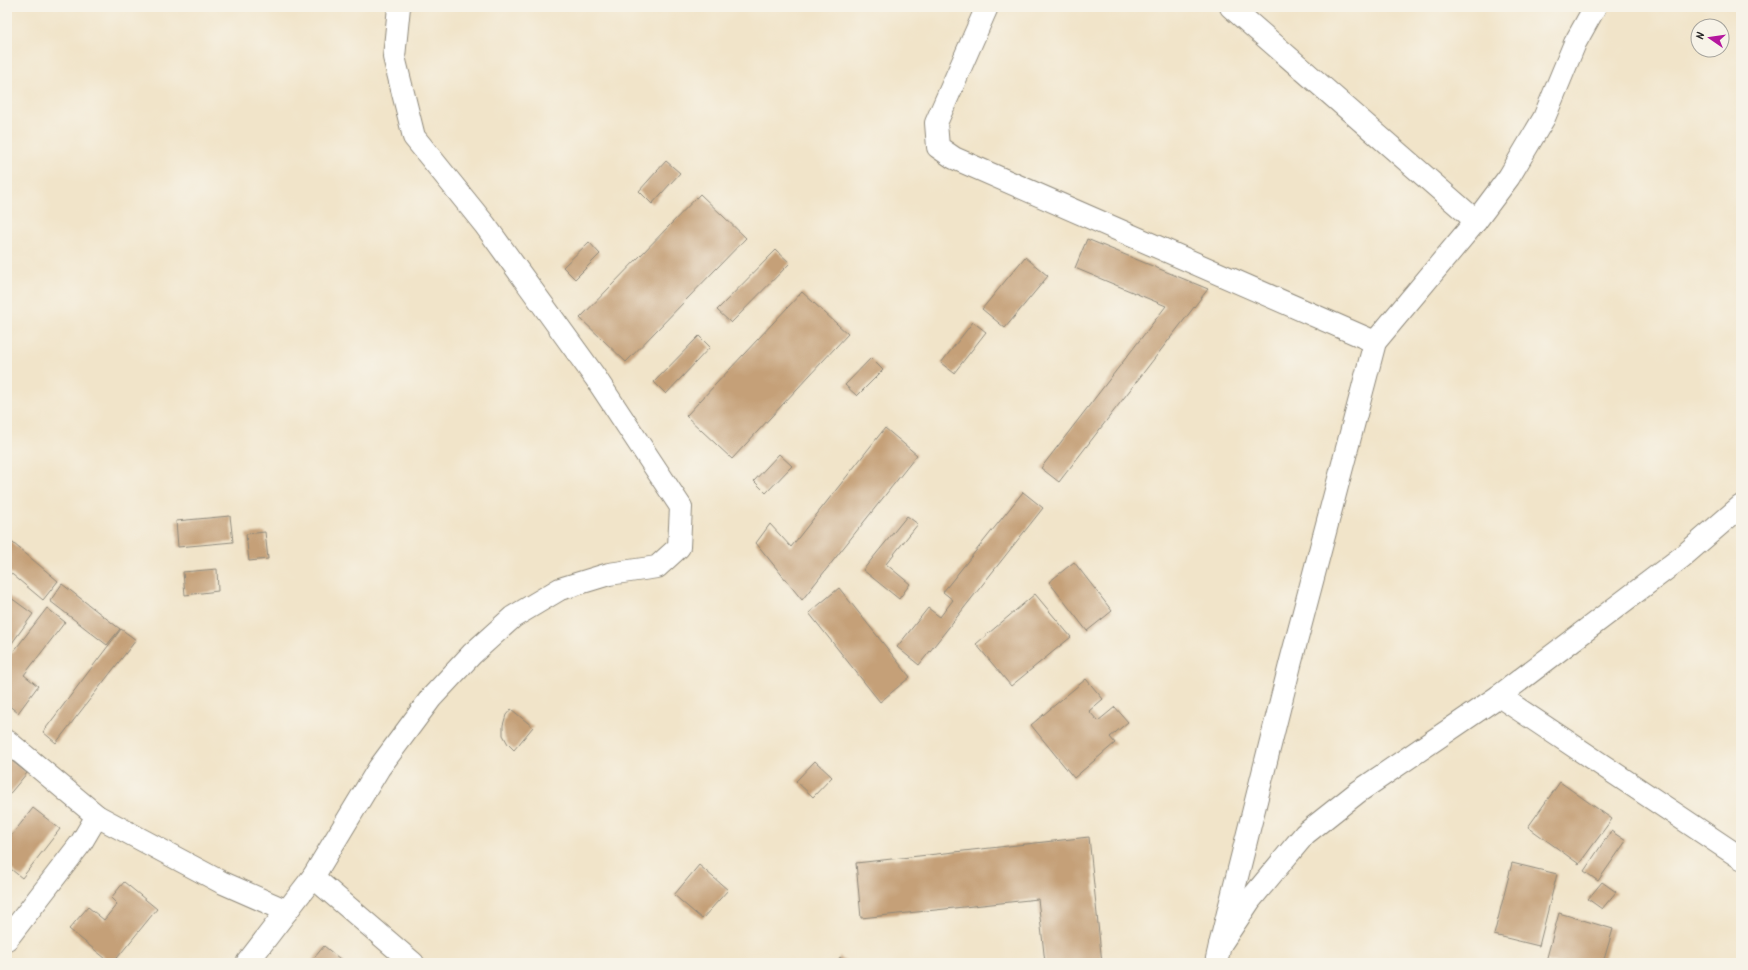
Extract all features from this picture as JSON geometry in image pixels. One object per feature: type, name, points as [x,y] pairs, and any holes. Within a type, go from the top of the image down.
[{"type":"street","points":[[247,963],[313,876],[379,768],[431,698],[472,654],[513,617],[560,589],[608,574],[657,567],[679,547],[681,507],[582,358],[485,225],[414,137],[394,58],[399,7]]},
{"type":"street","points":[[987,7],[936,123],[938,147],[954,158],[1375,342]]},
{"type":"street","points":[[1231,7],[1476,221]]},
{"type":"street","points":[[1218,954],[1291,661],[1375,342],[1476,221],[1509,177],[1544,118],[1575,43],[1595,7]]},
{"type":"street","points":[[1218,954],[1250,900],[1305,834],[1358,792],[1499,696],[1682,557],[1741,506]]},
{"type":"street","points":[[1499,696],[1741,858]]},
{"type":"street","points":[[7,741],[97,816],[222,882],[287,911]]},
{"type":"street","points":[[7,939],[81,843],[97,816]]},
{"type":"street","points":[[313,876],[413,963]]},
{"type":"building","points":[[666,161],[680,173],[652,204],[639,191]]},
{"type":"building","points":[[700,194],[746,238],[626,362],[580,318]]},
{"type":"building","points":[[1087,239],[1208,289],[1059,482],[1041,468],[1166,306],[1075,268]]},
{"type":"building","points":[[589,242],[600,254],[575,279],[563,267]]},
{"type":"building","points":[[776,250],[790,263],[731,323],[717,310]]},
{"type":"building","points":[[1025,257],[1048,276],[1005,328],[982,309]]},
{"type":"building","points":[[802,292],[848,334],[732,459],[686,416]]},
{"type":"building","points":[[973,322],[986,332],[954,373],[941,363]]},
{"type":"building","points":[[699,336],[710,347],[666,394],[654,382]]},
{"type":"building","points":[[871,358],[883,370],[857,396],[845,385]]},
{"type":"building","points":[[885,428],[917,455],[802,600],[756,543],[770,524],[791,547]]},
{"type":"building","points":[[779,454],[792,466],[766,493],[754,481]]},
{"type":"building","points":[[1023,492],[1043,508],[919,665],[897,647],[928,608],[940,617],[953,600],[943,592]]},
{"type":"building","points":[[230,516],[233,542],[178,547],[176,521]]},
{"type":"building","points":[[907,516],[918,524],[886,564],[910,584],[899,599],[863,570]]},
{"type":"building","points":[[265,532],[268,559],[249,561],[246,534]]},
{"type":"building","points":[[7,538],[58,581],[43,600],[7,570]]},
{"type":"building","points":[[1074,562],[1112,611],[1087,631],[1049,582]]},
{"type":"building","points":[[217,569],[218,591],[185,595],[183,572]]},
{"type":"building","points":[[62,584],[120,629],[107,645],[50,601]]},
{"type":"building","points":[[839,588],[910,677],[880,702],[809,613]]},
{"type":"building","points":[[1035,594],[1071,637],[1011,686],[976,644]]},
{"type":"building","points":[[7,595],[33,614],[7,650]]},
{"type":"building","points":[[47,608],[65,622],[24,675],[38,686],[18,713],[7,704],[7,660]]},
{"type":"building","points":[[121,629],[136,640],[56,743],[43,732]]},
{"type":"building","points":[[1086,679],[1103,699],[1089,711],[1098,721],[1115,707],[1128,722],[1110,737],[1115,743],[1074,778],[1031,725]]},
{"type":"building","points":[[511,709],[533,727],[514,750],[508,744],[503,735],[503,725],[506,715]]},
{"type":"building","points":[[7,757],[27,773],[7,797]]},
{"type":"building","points":[[815,761],[832,777],[813,797],[796,781]]},
{"type":"building","points":[[1560,782],[1612,819],[1579,864],[1528,827]]},
{"type":"building","points":[[33,808],[60,829],[22,878],[7,866],[7,841]]},
{"type":"building","points":[[1611,831],[1626,841],[1598,881],[1584,871]]},
{"type":"building","points":[[1089,837],[1102,963],[1045,963],[1038,899],[861,918],[856,863]]},
{"type":"building","points":[[1512,863],[1557,874],[1539,946],[1494,935]]},
{"type":"building","points":[[699,865],[728,890],[702,919],[674,895]]},
{"type":"building","points":[[124,882],[157,909],[113,963],[111,963],[69,929],[88,907],[104,920],[117,904],[111,898]]},
{"type":"building","points":[[1602,882],[1616,892],[1602,909],[1588,899]]},
{"type":"building","points":[[1559,913],[1613,929],[1603,963],[1553,963],[1546,961]]},
{"type":"building","points":[[324,946],[345,963],[310,963]]},
{"type":"building","points":[[840,957],[847,963],[836,963]]}]
